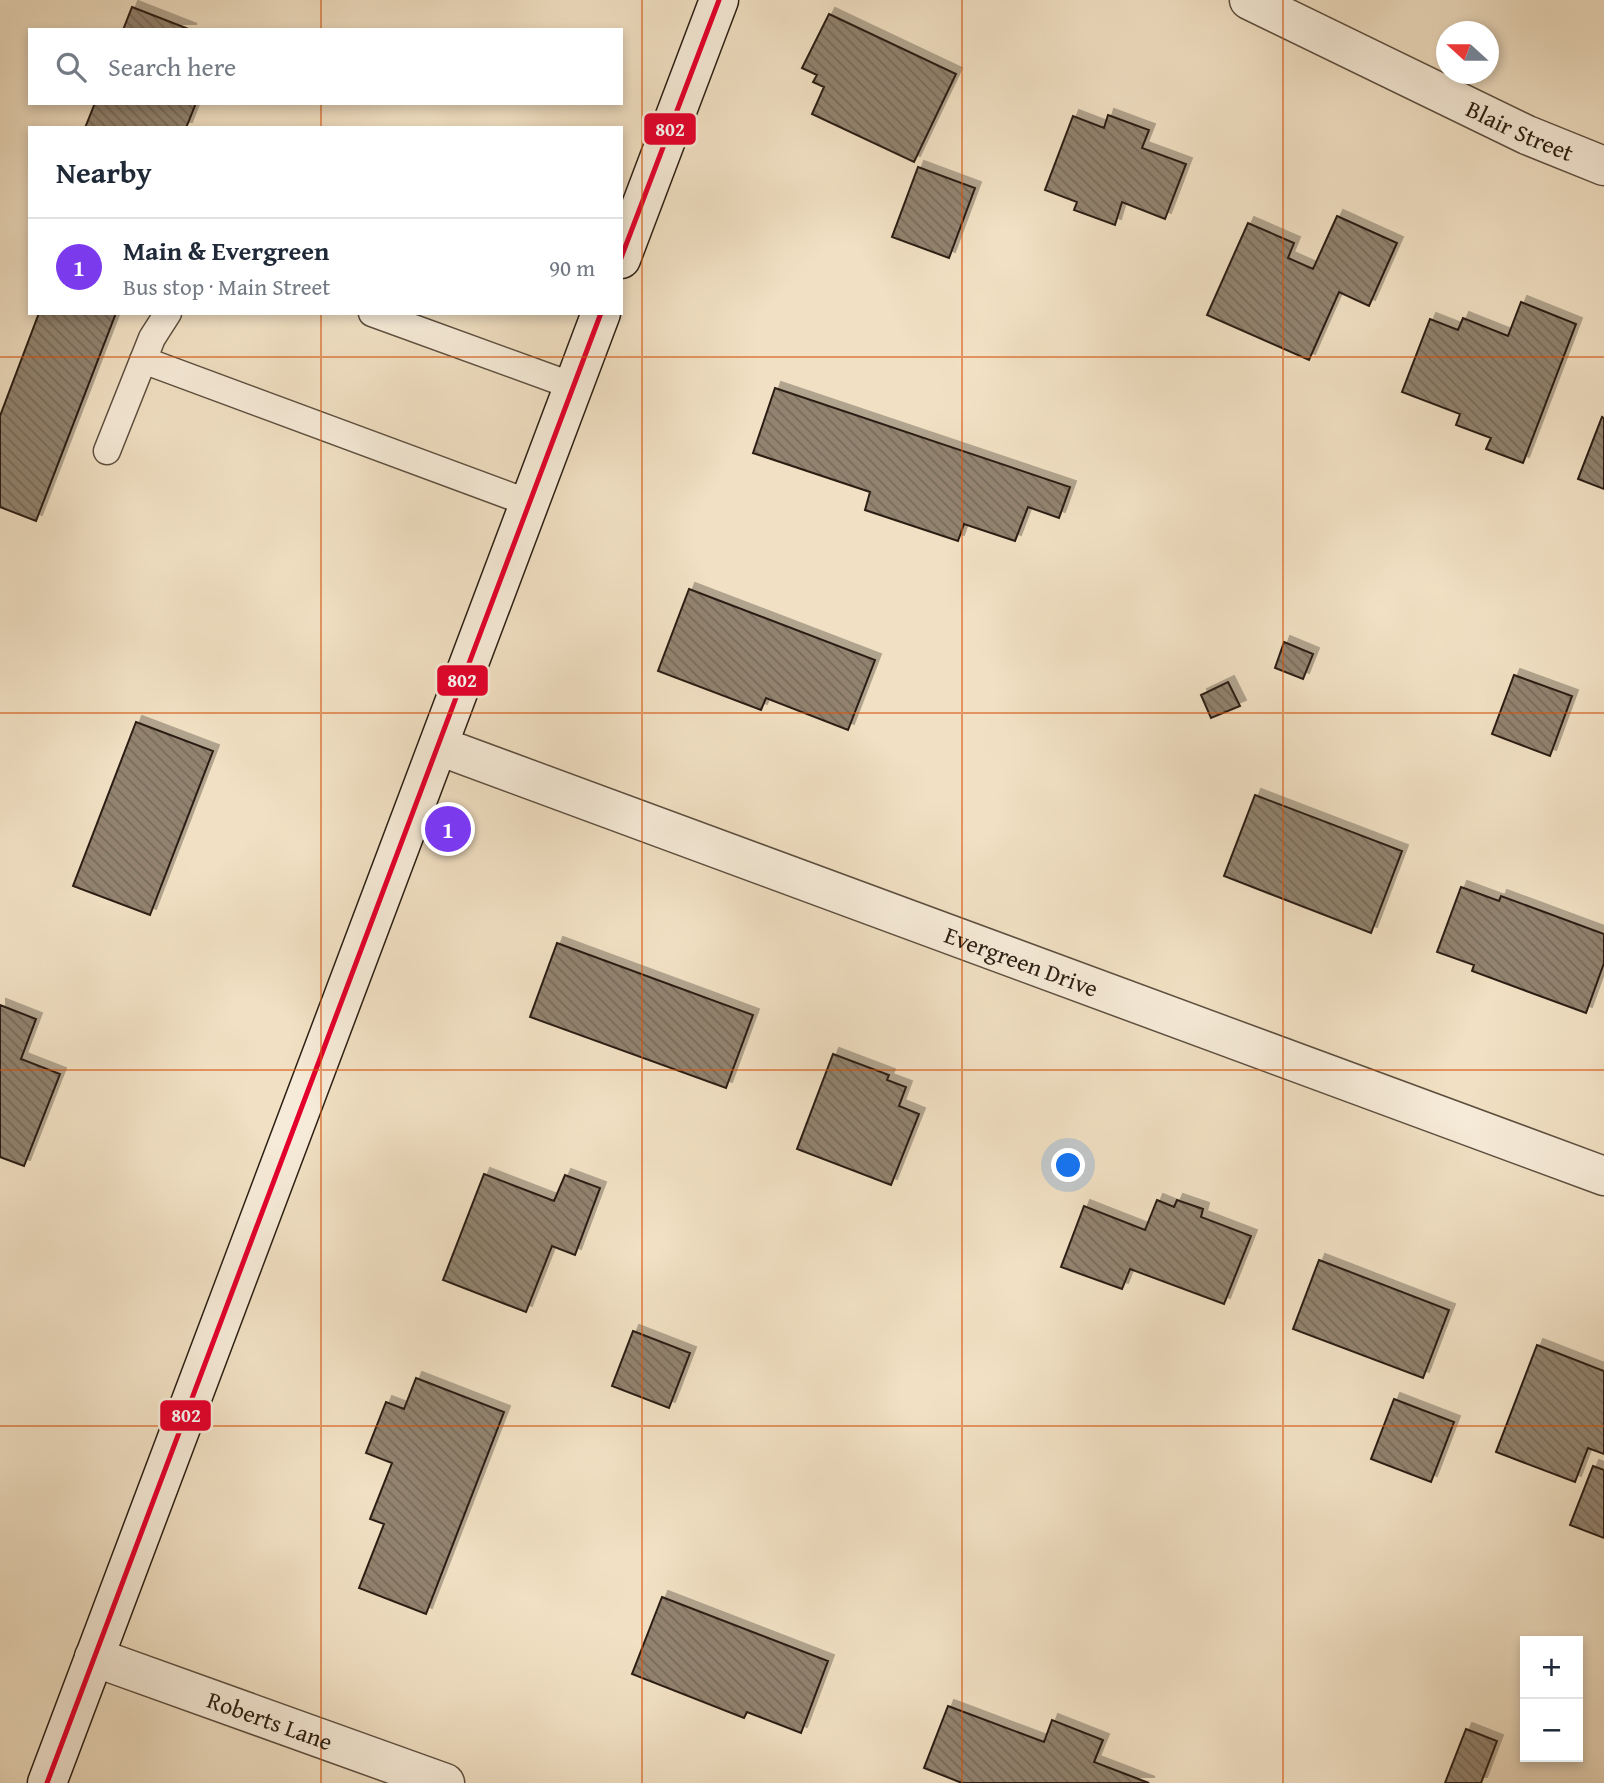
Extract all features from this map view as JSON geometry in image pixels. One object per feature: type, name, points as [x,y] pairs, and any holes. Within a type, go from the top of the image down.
[{"type":"street","points":[[623,254],[719,0]]},
{"type":"street","name":"Blair Street","points":[[1249,0],[1527,135],[1604,166]]},
{"type":"street","points":[[47,1783],[600,315]]},
{"type":"street","name":"Evergreen Drive","points":[[439,746],[1604,1176]]},
{"type":"street","name":"Roberts Lane","points":[[94,1657],[445,1783]]},
{"type":"lane","points":[[107,451],[142,360],[167,315]]},
{"type":"lane","points":[[378,315],[573,386]]},
{"type":"lane","points":[[142,360],[529,503]]},
{"type":"building","points":[[132,7],[186,28],[124,28]]},
{"type":"building","points":[[829,14],[956,74],[914,162],[812,114],[824,87],[813,82],[817,75],[802,68]]},
{"type":"building","points":[[94,105],[195,105],[187,126],[86,126]]},
{"type":"building","points":[[1108,115],[1149,130],[1142,148],[1186,164],[1165,219],[1122,202],[1115,225],[1074,210],[1077,202],[1045,190],[1073,116],[1104,128]]},
{"type":"building","points":[[918,167],[975,188],[949,258],[892,237]]},
{"type":"building","points":[[1337,216],[1397,243],[1369,306],[1339,292],[1309,360],[1207,315],[1248,223],[1294,243],[1288,258],[1313,269]]},
{"type":"building","points":[[1521,302],[1576,324],[1523,463],[1486,449],[1491,438],[1456,425],[1460,414],[1402,392],[1430,319],[1458,330],[1463,318],[1508,336]]},
{"type":"building","points":[[38,315],[115,315],[36,521],[0,507],[0,416]]},
{"type":"building","points":[[775,388],[1070,487],[1059,518],[1028,507],[1015,541],[964,524],[958,541],[865,510],[870,492],[753,453]]},
{"type":"building","points":[[1602,417],[1604,418],[1604,489],[1578,479]]},
{"type":"building","points":[[689,589],[875,660],[848,730],[766,698],[761,710],[658,671]]},
{"type":"building","points":[[1284,642],[1313,654],[1303,679],[1275,668]]},
{"type":"building","points":[[1514,675],[1572,696],[1550,756],[1492,734]]},
{"type":"building","points":[[1228,682],[1240,706],[1211,718],[1201,695]]},
{"type":"building","points":[[136,722],[213,751],[150,915],[73,886]]},
{"type":"building","points":[[1255,795],[1402,851],[1371,933],[1224,876]]},
{"type":"building","points":[[1461,887],[1499,901],[1501,896],[1604,934],[1604,963],[1586,1013],[1472,971],[1474,965],[1437,952]]},
{"type":"building","points":[[557,943],[753,1015],[726,1088],[530,1017]]},
{"type":"building","points":[[0,1005],[36,1019],[21,1059],[60,1074],[24,1166],[0,1157]]},
{"type":"building","points":[[833,1054],[889,1075],[887,1080],[906,1087],[899,1106],[919,1114],[891,1185],[797,1149]]},
{"type":"building","points":[[484,1174],[554,1201],[565,1175],[600,1188],[575,1255],[552,1246],[526,1312],[443,1280]]},
{"type":"building","points":[[1157,1200],[1174,1207],[1177,1200],[1203,1209],[1201,1217],[1251,1236],[1224,1304],[1130,1269],[1122,1289],[1061,1267],[1084,1206],[1145,1230]]},
{"type":"building","points":[[1319,1260],[1449,1310],[1423,1378],[1293,1329]]},
{"type":"building","points":[[633,1331],[690,1353],[669,1408],[612,1386]]},
{"type":"building","points":[[1537,1345],[1604,1371],[1604,1454],[1588,1448],[1575,1482],[1496,1452]]},
{"type":"building","points":[[416,1378],[504,1412],[426,1614],[359,1588],[384,1524],[370,1519],[392,1463],[366,1453],[386,1402],[404,1409]]},
{"type":"building","points":[[1394,1399],[1454,1422],[1431,1482],[1371,1459]]},
{"type":"building","points":[[1593,1466],[1604,1470],[1604,1538],[1570,1525]]},
{"type":"building","points":[[662,1597],[828,1661],[801,1733],[747,1712],[744,1718],[632,1674]]},
{"type":"building","points":[[948,1706],[1044,1742],[1052,1720],[1103,1740],[1094,1762],[1149,1783],[962,1783],[924,1768]]},
{"type":"building","points":[[1466,1729],[1497,1741],[1481,1783],[1445,1783]]},
{"type":"transit line","name":"802","points":[[623,253],[719,0]]},
{"type":"transit line","name":"802","points":[[47,1783],[600,315]]},
{"type":"place","name":"Main & Evergreen","points":[[448,829]]}]
